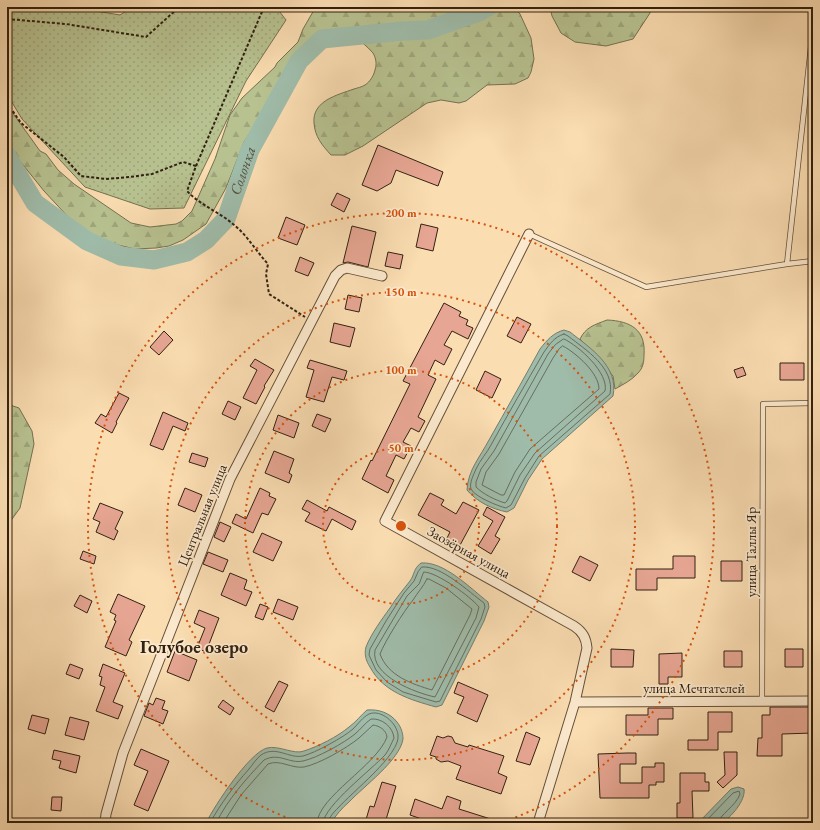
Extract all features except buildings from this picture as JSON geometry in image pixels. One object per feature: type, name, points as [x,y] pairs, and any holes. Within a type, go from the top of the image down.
[{"type":"street","name":"Заозёрная улица","points":[[529,234],[385,521],[580,631],[587,640],[587,648],[575,702],[538,823]]},
{"type":"street","name":"Центральная улица","points":[[105,823],[122,753],[230,479],[335,276],[341,270],[347,268],[382,276]]},
{"type":"street","name":"улица Мечтателей","points":[[575,702],[813,701]]},
{"type":"lane","points":[[788,264],[813,29]]},
{"type":"lane","points":[[529,234],[646,287],[813,261]]},
{"type":"lane","name":"улица Таллы Яр","points":[[762,701],[763,404],[813,403]]},
{"type":"path","points":[[7,19],[66,24],[146,37],[178,8],[252,9],[255,7]]},
{"type":"path","points":[[264,7],[196,166],[187,191],[194,198],[235,225],[252,242],[258,253],[268,264],[266,274],[269,294],[313,321]]},
{"type":"path","points":[[7,103],[21,124],[64,157],[81,176],[106,179],[130,177],[152,174],[183,162],[196,166]]},
{"type":"green space","points":[[7,7],[72,7],[120,15],[133,7],[276,7],[286,20],[246,81],[184,208],[150,209],[85,187],[22,119],[7,94]]},
{"type":"green space","points":[[319,7],[514,7],[520,14],[531,38],[534,59],[531,72],[528,78],[515,84],[487,85],[466,101],[459,103],[441,100],[427,103],[363,146],[345,155],[331,155],[317,137],[314,115],[317,109],[321,104],[333,97],[367,84],[376,68],[373,53],[366,45],[352,34],[338,34],[332,36],[309,53],[270,101],[244,142],[226,188],[206,224],[183,240],[169,246],[156,248],[135,249],[114,244],[101,240],[82,229],[70,219],[44,191],[7,145],[7,105],[40,151],[46,154],[58,170],[74,184],[131,223],[150,227],[176,224],[182,221],[192,211],[215,159],[230,115],[242,98],[275,67],[277,63],[298,42],[303,29],[314,10]]},
{"type":"green space","points":[[550,7],[651,7],[650,13],[633,39],[606,46],[575,42],[561,33],[552,16]]},
{"type":"green space","points":[[607,320],[623,322],[635,328],[640,333],[644,346],[644,358],[640,371],[630,380],[615,389],[613,376],[580,339],[588,329]]},
{"type":"green space","points":[[7,404],[19,408],[32,431],[34,444],[20,508],[7,526]]},
{"type":"water","points":[[564,330],[570,332],[594,351],[607,367],[612,376],[614,385],[613,396],[542,459],[528,480],[514,508],[507,512],[490,507],[475,498],[467,490],[472,470],[540,349],[550,337]]},
{"type":"water","points":[[421,563],[439,566],[456,576],[488,602],[489,607],[484,621],[442,705],[436,707],[408,698],[390,689],[376,676],[367,662],[365,655],[366,647],[374,632]]},
{"type":"water","points":[[367,710],[380,711],[391,716],[400,726],[403,739],[395,756],[380,773],[337,814],[331,823],[206,823],[217,804],[242,769],[260,752],[272,747],[296,752],[310,749],[339,734],[352,725]]},
{"type":"water","points":[[738,787],[744,789],[743,798],[737,808],[725,821],[719,824],[698,823],[731,789]]},
{"type":"waterway","name":"Солонка","points":[[7,156],[35,203],[87,241],[121,256],[154,260],[187,252],[206,240],[226,219],[250,150],[299,61],[322,39],[428,30],[479,12],[488,7]]},
{"type":"district","name":"Голубое озеро","points":[[194,647]]}]
